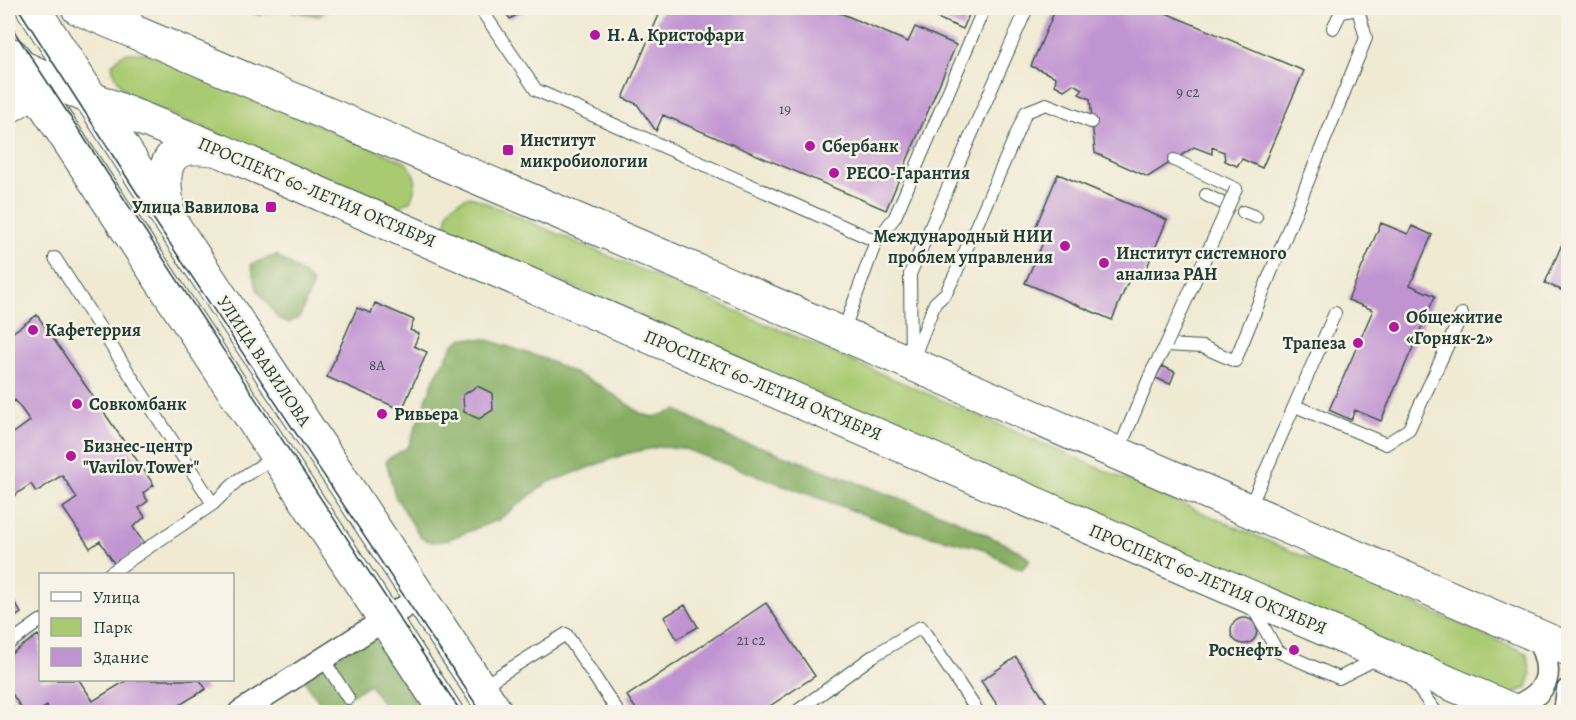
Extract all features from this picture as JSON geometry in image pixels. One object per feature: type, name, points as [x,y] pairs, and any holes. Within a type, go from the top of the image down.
[{"type":"main road","name":"УЛИЦА ВАВИЛОВА","points":[[33,8],[488,700]]},
{"type":"main road","points":[[78,8],[136,19],[842,334],[1569,649]]},
{"type":"main road","name":"ПРОСПЕКТ 60-ЛЕТИЯ ОКТЯБРЯ","points":[[17,66],[219,150],[1513,711]]},
{"type":"main road","points":[[8,107],[17,66]]},
{"type":"main road","points":[[17,66],[446,712]]},
{"type":"main road","points":[[167,215],[165,175],[172,157],[184,148],[198,146],[219,150]]},
{"type":"street","points":[[240,712],[420,597]]},
{"type":"street","points":[[1513,711],[1538,694],[1545,682],[1547,666],[1545,652],[1536,635]]},
{"type":"street","points":[[1565,712],[1569,690]]},
{"type":"lane","points":[[480,8],[536,90],[876,241]]},
{"type":"lane","points":[[842,334],[876,241],[895,217],[984,8]]},
{"type":"lane","points":[[911,364],[910,274],[1027,8]]},
{"type":"lane","points":[[1166,345],[1203,347],[1235,361],[1366,38],[1358,9],[1341,12],[1333,28]]},
{"type":"lane","points":[[911,364],[934,303],[946,292],[954,277],[1026,112],[1046,104],[1090,122]]},
{"type":"lane","points":[[1118,453],[1153,369],[1236,189],[1174,160]]},
{"type":"lane","points":[[1206,195],[1220,202]]},
{"type":"lane","points":[[1243,212],[1256,217]]},
{"type":"lane","points":[[56,258],[213,504]]},
{"type":"lane","points":[[1249,510],[1335,314]]},
{"type":"lane","points":[[1295,406],[1386,444],[1409,429],[1462,314]]},
{"type":"lane","points":[[110,573],[213,504],[238,480],[277,455]]},
{"type":"lane","points":[[8,644],[39,622]]},
{"type":"lane","points":[[796,712],[873,656],[921,627],[978,712]]},
{"type":"lane","points":[[488,700],[566,634],[618,712]]},
{"type":"lane","points":[[1391,658],[1436,712]]},
{"type":"lane","points":[[322,659],[348,698]]},
{"type":"green space","points":[[243,8],[333,8],[317,16],[283,9],[259,15]]},
{"type":"green space","points":[[128,53],[150,53],[405,162],[415,180],[410,201],[395,209],[140,101],[121,86],[112,65],[120,56]]},
{"type":"green space","points":[[470,196],[1527,653],[1531,675],[1527,687],[1509,697],[446,231],[450,208]]},
{"type":"green space","points":[[276,255],[305,275],[313,284],[300,317],[289,323],[278,318],[257,289],[251,264]]},
{"type":"green space","points":[[463,338],[485,339],[545,359],[601,386],[642,414],[654,417],[677,410],[734,440],[759,446],[952,518],[1021,552],[1030,560],[1022,569],[1011,566],[981,548],[906,530],[682,448],[658,447],[625,454],[547,483],[498,520],[444,541],[432,542],[421,538],[395,496],[386,460],[408,447],[434,379],[453,345]]},
{"type":"green space","points":[[371,634],[423,712],[389,712],[369,684],[326,712],[303,679]]},
{"type":"building","points":[[502,8],[528,8],[510,19]]},
{"type":"building","points":[[662,8],[840,8],[838,12],[908,42],[915,27],[956,45],[886,210],[663,115],[656,131],[637,104],[623,98]]},
{"type":"building","points":[[925,8],[972,8],[963,29],[923,12]]},
{"type":"building","points":[[1056,8],[1154,8],[1304,71],[1262,168],[1242,159],[1237,166],[1225,161],[1224,152],[1212,147],[1212,154],[1194,147],[1148,177],[1095,153],[1090,99],[1079,94],[1083,89],[1073,84],[1064,90],[1055,85],[1056,77],[1031,66]]},
{"type":"building","points":[[1058,174],[1167,220],[1142,279],[1131,275],[1112,320],[1025,283],[1045,238],[1033,233]]},
{"type":"building","name":"Общежитие «Горняк-2»","points":[[1381,223],[1408,234],[1412,226],[1432,235],[1410,285],[1435,296],[1381,421],[1355,410],[1351,420],[1329,410],[1373,310],[1348,300]]},
{"type":"building","points":[[1566,235],[1568,237],[1568,293],[1545,283]]},
{"type":"building","points":[[375,303],[414,320],[410,330],[419,334],[414,346],[427,352],[402,410],[327,377],[357,308],[371,313]]},
{"type":"building","name":"Бизнес-центр \"Vavilov Tower\"","points":[[37,315],[154,485],[143,493],[148,501],[139,508],[145,517],[133,527],[145,545],[115,565],[100,541],[90,548],[63,508],[77,498],[62,475],[36,492],[31,484],[8,500],[8,437],[30,421],[15,400],[8,406],[8,336]]},
{"type":"building","points":[[1162,366],[1175,372],[1170,384],[1156,378]]},
{"type":"building","points":[[477,386],[492,393],[493,410],[479,419],[464,412],[463,395]]},
{"type":"building","points":[[8,591],[21,613],[8,622]]},
{"type":"building","points":[[766,603],[815,676],[767,708],[770,712],[638,712],[627,696]]},
{"type":"building","points":[[685,605],[698,627],[677,639],[664,617]]},
{"type":"building","points":[[1244,618],[1253,622],[1257,631],[1253,640],[1244,644],[1235,640],[1231,631],[1235,622]]},
{"type":"building","points":[[38,635],[39,681],[80,681],[93,701],[125,681],[201,681],[206,689],[168,712],[51,712],[47,706],[37,712],[24,712],[8,688],[8,656]]},
{"type":"building","points":[[1016,657],[1053,712],[1002,712],[981,681]]},
{"type":"tram line","points":[[18,8],[151,215],[481,712]]},
{"type":"tram line","points":[[8,22],[461,712]]},
{"type":"place","name":"Н. А. Кристофари","points":[[595,35]]},
{"type":"place","name":"Сбербанк","points":[[810,146]]},
{"type":"place","name":"Институт микробиологии","points":[[508,150]]},
{"type":"place","name":"РЕСО-Гарантия","points":[[834,173]]},
{"type":"place","name":"Улица Вавилова","points":[[271,207]]},
{"type":"place","name":"Международный НИИ проблем управления","points":[[1065,246]]},
{"type":"place","name":"Институт системного анализа РАН","points":[[1104,263]]},
{"type":"place","name":"Общежитие «Горняк-2»","points":[[1394,327]]},
{"type":"place","name":"Кафетеррия","points":[[33,330]]},
{"type":"place","name":"Трапеза","points":[[1358,343]]},
{"type":"place","name":"Совкомбанк","points":[[77,404]]},
{"type":"place","name":"Ривьера","points":[[382,414]]},
{"type":"place","name":"Бизнес-центр \"Vavilov Tower\"","points":[[71,456]]},
{"type":"place","name":"Роснефть","points":[[1294,650]]}]
